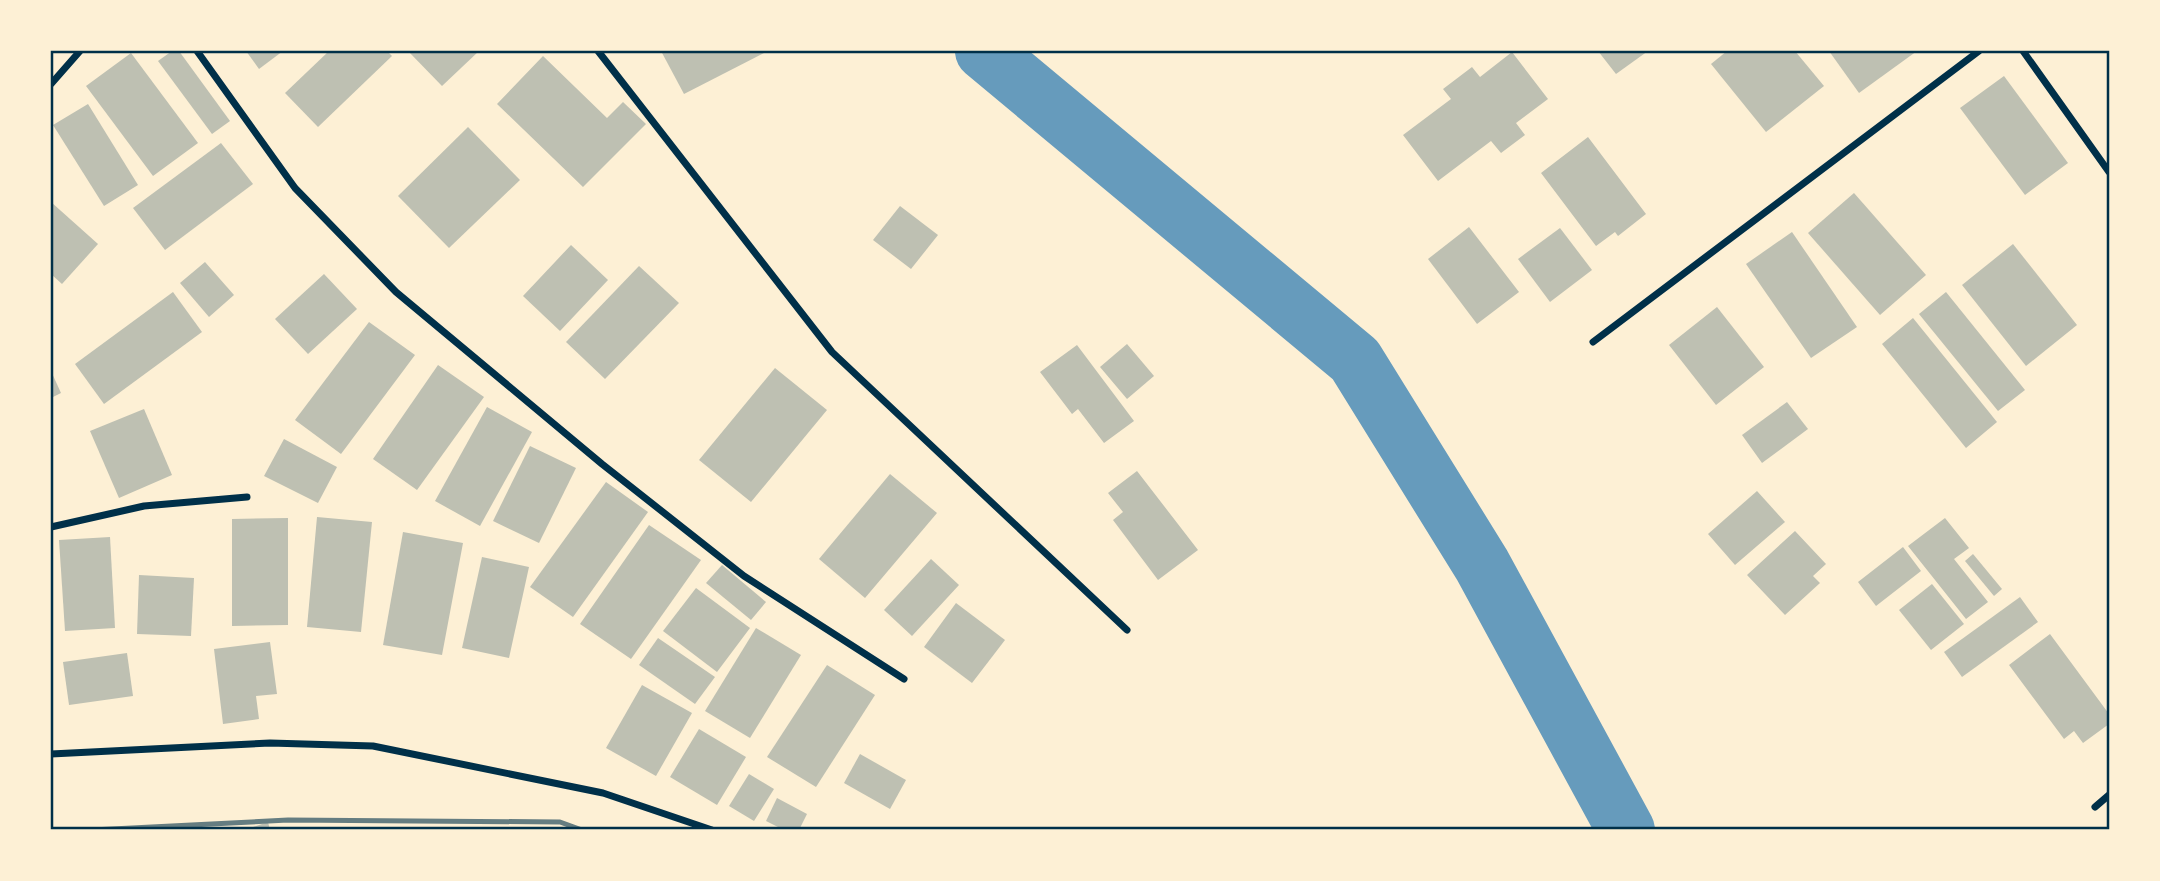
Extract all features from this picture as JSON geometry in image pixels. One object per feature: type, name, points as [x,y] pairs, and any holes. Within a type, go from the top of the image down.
[{"type":"street","points":[[51,84],[80,51]]},
{"type":"street","points":[[197,51],[295,188],[396,292],[602,464],[744,576],[904,679]]},
{"type":"street","points":[[598,51],[832,352],[1127,630]]},
{"type":"street","points":[[1593,342],[1979,51]]},
{"type":"street","points":[[2023,51],[2109,172]]},
{"type":"street","points":[[51,527],[144,506],[247,497]]},
{"type":"street","points":[[51,754],[270,743],[373,746],[603,793],[712,830]]},
{"type":"street","points":[[2095,807],[2109,795]]},
{"type":"building","points":[[172,51],[179,51],[230,121],[212,134],[158,61]]},
{"type":"building","points":[[246,51],[283,51],[259,69]]},
{"type":"building","points":[[329,51],[387,51],[392,56],[318,127],[285,93]]},
{"type":"building","points":[[408,51],[479,51],[442,86]]},
{"type":"building","points":[[661,51],[768,51],[684,94]]},
{"type":"building","points":[[1598,51],[1648,51],[1616,74]]},
{"type":"building","points":[[1727,51],[1795,51],[1824,86],[1766,132],[1711,64]]},
{"type":"building","points":[[1829,51],[1917,51],[1859,93]]},
{"type":"building","points":[[1512,52],[1548,99],[1516,123],[1525,135],[1501,153],[1491,141],[1438,181],[1403,135],[1451,99],[1443,89],[1472,67],[1480,77]]},
{"type":"building","points":[[131,53],[198,143],[153,176],[86,86]]},
{"type":"building","points":[[543,56],[607,118],[623,102],[646,124],[583,187],[497,104]]},
{"type":"building","points":[[2004,76],[2068,163],[2025,195],[1960,108]]},
{"type":"building","points":[[88,104],[138,185],[104,206],[53,125]]},
{"type":"building","points":[[468,127],[520,180],[449,248],[398,196]]},
{"type":"building","points":[[1588,137],[1646,214],[1618,236],[1615,232],[1596,246],[1541,173]]},
{"type":"building","points":[[221,143],[253,184],[165,250],[133,208]]},
{"type":"building","points":[[1854,193],[1926,275],[1880,315],[1808,233]]},
{"type":"building","points":[[51,202],[98,244],[62,284],[51,274]]},
{"type":"building","points":[[900,206],[938,235],[911,269],[873,240]]},
{"type":"building","points":[[1469,227],[1519,292],[1477,324],[1428,259]]},
{"type":"building","points":[[1560,228],[1592,270],[1550,302],[1518,259]]},
{"type":"building","points":[[1792,232],[1857,327],[1811,358],[1746,264]]},
{"type":"building","points":[[2013,244],[2077,325],[2026,366],[1962,285]]},
{"type":"building","points":[[571,245],[608,280],[560,331],[523,296]]},
{"type":"building","points":[[205,262],[234,295],[209,317],[180,283]]},
{"type":"building","points":[[639,266],[679,303],[605,379],[566,342]]},
{"type":"building","points":[[324,274],[357,309],[308,354],[275,319]]},
{"type":"building","points":[[173,292],[202,332],[104,404],[75,364]]},
{"type":"building","points":[[1946,292],[2025,390],[1998,411],[1919,314]]},
{"type":"building","points":[[1717,307],[1764,367],[1716,405],[1669,345]]},
{"type":"building","points":[[1913,318],[1997,422],[1966,448],[1882,344]]},
{"type":"building","points":[[369,322],[415,355],[341,454],[295,420]]},
{"type":"building","points":[[1127,344],[1154,376],[1127,399],[1100,367]]},
{"type":"building","points":[[1077,345],[1134,421],[1104,443],[1078,409],[1072,414],[1040,372]]},
{"type":"building","points":[[438,365],[484,397],[417,490],[373,459]]},
{"type":"building","points":[[775,368],[827,410],[751,502],[699,460]]},
{"type":"building","points":[[51,371],[61,393],[51,398]]},
{"type":"building","points":[[1787,402],[1808,429],[1762,463],[1742,435]]},
{"type":"building","points":[[487,407],[532,432],[480,526],[435,501]]},
{"type":"building","points":[[144,409],[172,475],[119,498],[90,431]]},
{"type":"building","points":[[284,439],[337,467],[318,503],[264,476]]},
{"type":"building","points":[[530,446],[576,468],[539,543],[493,521]]},
{"type":"building","points":[[1137,471],[1198,550],[1158,580],[1113,520],[1123,512],[1108,493]]},
{"type":"building","points":[[890,474],[937,513],[865,598],[819,559]]},
{"type":"building","points":[[606,482],[648,512],[573,617],[530,587]]},
{"type":"building","points":[[1757,491],[1785,522],[1735,565],[1708,534]]},
{"type":"building","points":[[317,517],[372,522],[361,632],[307,627]]},
{"type":"building","points":[[288,518],[288,625],[232,626],[232,519]]},
{"type":"building","points":[[1945,518],[1969,548],[1954,559],[1988,602],[1966,619],[1908,546]]},
{"type":"building","points":[[649,525],[701,560],[631,659],[580,624]]},
{"type":"building","points":[[1795,531],[1826,564],[1813,576],[1820,583],[1785,615],[1747,575]]},
{"type":"building","points":[[403,532],[463,543],[442,655],[383,645]]},
{"type":"building","points":[[110,537],[115,628],[65,631],[59,540]]},
{"type":"building","points":[[1903,547],[1921,571],[1876,606],[1858,582]]},
{"type":"building","points":[[1973,554],[2002,589],[1994,596],[1965,561]]},
{"type":"building","points":[[482,557],[529,567],[509,658],[462,648]]},
{"type":"building","points":[[931,559],[959,585],[912,636],[884,610]]},
{"type":"building","points":[[722,565],[766,602],[751,620],[706,583]]},
{"type":"building","points":[[139,575],[194,578],[191,636],[137,634]]},
{"type":"building","points":[[1932,584],[1964,624],[1931,650],[1899,610]]},
{"type":"building","points":[[696,588],[750,628],[717,672],[663,631]]},
{"type":"building","points":[[2020,597],[2038,622],[1962,677],[1944,652]]},
{"type":"building","points":[[956,603],[1005,640],[972,683],[924,647]]},
{"type":"building","points":[[756,628],[801,655],[750,738],[705,711]]},
{"type":"building","points":[[2050,634],[2109,714],[2109,724],[2083,743],[2074,731],[2064,739],[2009,665]]},
{"type":"building","points":[[658,638],[715,677],[695,704],[639,665]]},
{"type":"building","points":[[270,642],[277,694],[256,696],[259,719],[223,724],[214,649]]},
{"type":"building","points":[[127,653],[133,696],[69,705],[63,662]]},
{"type":"building","points":[[827,665],[875,695],[816,787],[767,757]]},
{"type":"building","points":[[642,685],[692,713],[656,776],[606,748]]},
{"type":"building","points":[[699,729],[746,757],[717,805],[670,777]]},
{"type":"building","points":[[860,754],[906,780],[890,809],[844,783]]},
{"type":"building","points":[[749,774],[774,789],[754,821],[729,806]]},
{"type":"building","points":[[777,798],[807,814],[799,830],[784,830],[766,821]]},
{"type":"building","points":[[268,822],[270,830],[244,830]]},
{"type":"waterway","points":[[984,51],[1355,360],[1482,565],[1626,830]]},
{"type":"railway","points":[[92,830],[288,820],[560,822],[582,830]]}]
